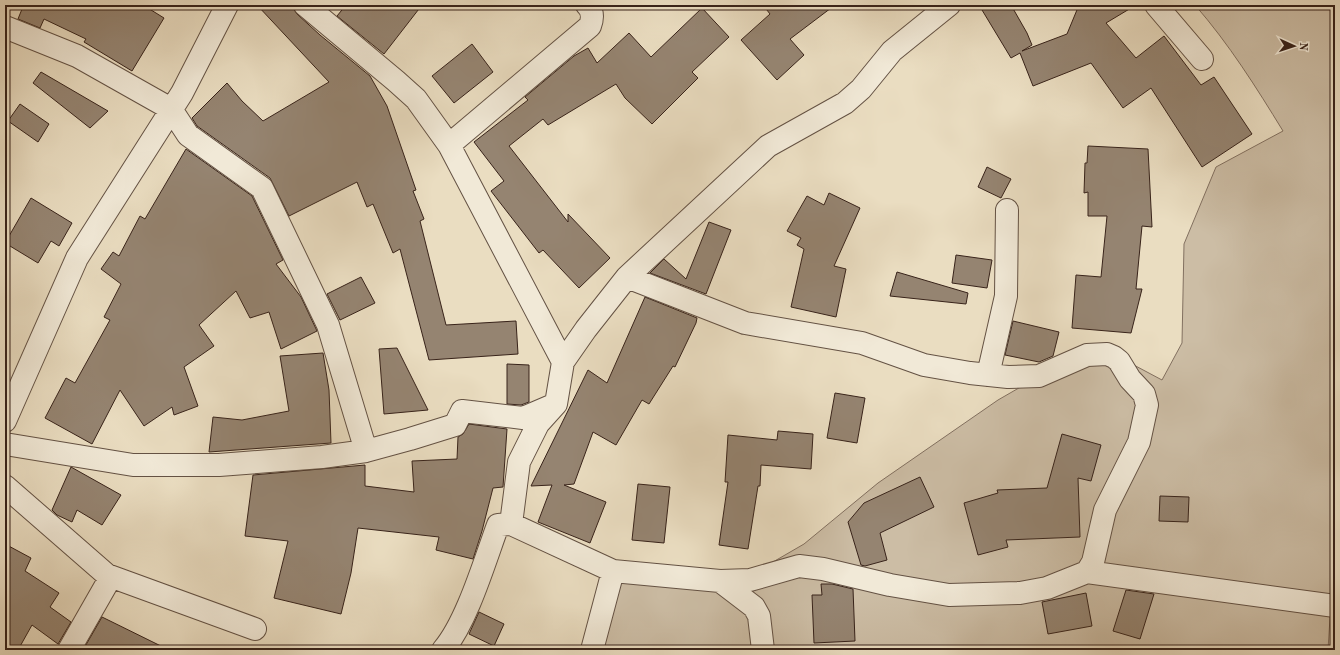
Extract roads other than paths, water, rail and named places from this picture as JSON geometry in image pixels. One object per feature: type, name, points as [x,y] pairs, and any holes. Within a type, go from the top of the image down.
[{"type":"street","points":[[5,421],[77,258],[182,93],[227,5]]},
{"type":"street","points":[[305,5],[411,95],[449,144],[563,362]]},
{"type":"street","points":[[449,144],[590,26],[593,20],[591,9],[587,5]]},
{"type":"street","points":[[511,524],[519,462],[538,424],[556,404],[563,362],[586,329],[627,277],[768,146],[845,103],[861,89],[892,51],[949,5]]},
{"type":"street","points":[[1156,5],[1202,59]]},
{"type":"street","points":[[5,27],[77,56],[171,109],[188,135],[262,188],[328,325],[366,451]]},
{"type":"street","points":[[988,375],[1006,296],[1007,210]]},
{"type":"street","points":[[627,277],[745,323],[862,343],[924,365],[1008,377],[1039,376],[1054,371],[1087,355],[1107,354],[1119,361],[1130,379],[1144,394],[1147,405],[1139,442],[1105,510],[1093,562],[1087,572]]},
{"type":"street","points":[[5,444],[133,465],[219,465],[322,457],[366,451],[410,440],[454,425],[462,411],[523,418],[556,404]]},
{"type":"street","points":[[5,486],[107,575],[255,629]]},
{"type":"street","points":[[443,650],[448,644],[464,614],[498,525],[511,524],[613,571],[720,581],[750,580],[799,566],[823,569],[890,585],[957,595],[1020,593],[1047,588],[1087,572],[1335,606]]},
{"type":"street","points":[[592,650],[613,571]]},
{"type":"street","points":[[69,650],[108,580],[107,575]]},
{"type":"street","points":[[720,581],[754,607],[759,616],[763,650]]}]
